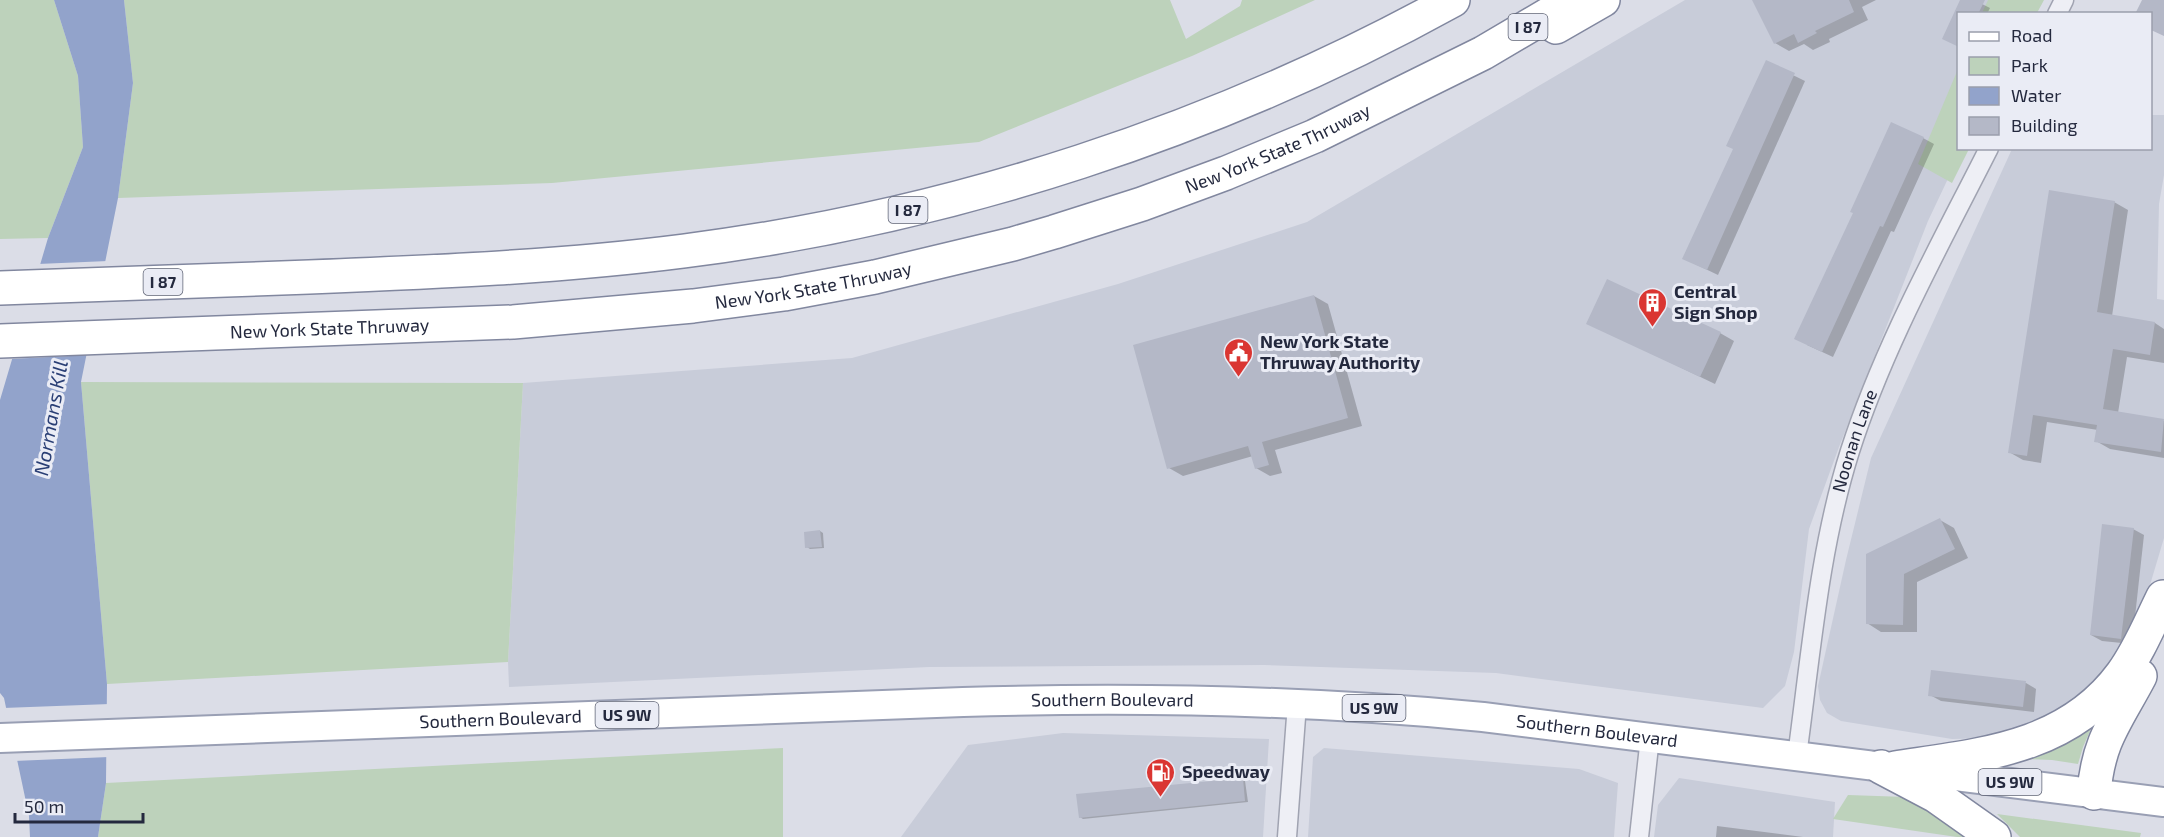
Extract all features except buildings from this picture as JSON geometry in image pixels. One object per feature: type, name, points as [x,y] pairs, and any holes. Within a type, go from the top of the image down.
[{"type":"highway","name":"I 87","points":[[0,288],[464,271],[598,261],[731,244],[830,226],[907,210],[1058,168],[1203,117],[1329,63],[1454,0]]},
{"type":"highway","name":"New York State Thruway","points":[[0,341],[513,322],[649,311],[784,294],[885,275],[1013,244],[1185,189],[1315,136],[1484,53],[1573,0]]},
{"type":"highway","points":[[1484,53],[1507,54],[1603,0]]},
{"type":"highway","points":[[1888,767],[2017,747],[2069,724],[2100,700],[2122,674],[2163,596]]},
{"type":"highway","points":[[2109,795],[2097,763],[2110,728],[2137,681],[2153,646],[2163,596]]},
{"type":"highway","points":[[1888,767],[1936,796],[1994,837]]},
{"type":"main road","name":"Southern Boulevard","points":[[0,738],[1017,700],[1112,699],[1297,704],[1450,714],[2164,802]]},
{"type":"street","name":"Noonan Lane","points":[[1797,756],[1826,546],[1850,451],[1894,338],[1988,150]]},
{"type":"street","points":[[1287,837],[1297,704]]},
{"type":"street","points":[[1639,837],[1650,737]]},
{"type":"shaded area","points":[[1685,0],[2031,0],[2025,12],[1957,12],[1957,150],[1962,150],[1928,221],[1809,529],[1794,652],[1785,686],[1763,708],[1496,673],[1264,665],[929,667],[509,687],[508,662],[523,383],[852,358],[1118,284],[1307,222]]},
{"type":"shaded area","points":[[2152,115],[2164,115],[2164,175],[2159,204],[2157,299],[2164,300],[2164,538],[2147,595],[2118,661],[2061,715],[1995,738],[1952,739],[1841,721],[1827,713],[1820,700],[1818,686],[1871,458],[2012,150],[2152,150]]},
{"type":"shaded area","points":[[1063,733],[1269,739],[1263,837],[901,837],[968,745]]},
{"type":"shaded area","points":[[1324,748],[1579,769],[1618,783],[1614,837],[1308,837],[1313,757]]},
{"type":"shaded area","points":[[1679,778],[1835,802],[1833,837],[1654,837],[1658,805]]},
{"type":"green space","points":[[0,0],[54,0],[78,76],[83,147],[48,238],[0,239]]},
{"type":"green space","points":[[124,0],[1170,0],[1186,39],[1240,6],[1242,0],[1315,0],[1192,56],[979,142],[552,183],[118,198],[133,83]]},
{"type":"green space","points":[[1988,0],[2044,0],[2038,12],[1982,12]]},
{"type":"green space","points":[[1957,71],[1957,150],[1968,150],[1952,183],[1918,164]]},
{"type":"green space","points":[[81,382],[523,383],[508,662],[107,684]]},
{"type":"green space","points":[[2093,724],[2078,764],[2024,759]]},
{"type":"green space","points":[[783,748],[783,837],[98,837],[106,783]]},
{"type":"green space","points":[[1848,795],[1906,797],[1973,837],[1957,837],[1833,819]]},
{"type":"green space","points":[[1997,814],[2141,833],[2140,837],[2020,837]]},
{"type":"water","name":"Normans Kill","points":[[54,0],[124,0],[133,83],[118,198],[81,382],[107,684],[106,783],[98,837],[30,837],[29,816],[4,698],[0,693],[0,400],[48,238],[83,147],[78,76]]},
{"type":"pier","points":[[108,261],[90,355],[10,359],[38,264]]},
{"type":"pier","points":[[110,704],[109,757],[14,761],[3,708]]},
{"type":"place","name":"Central Sign Shop","points":[[1653,328]]},
{"type":"place","name":"New York State Thruway Authority","points":[[1239,378]]},
{"type":"place","name":"Speedway","points":[[1161,798]]}]
